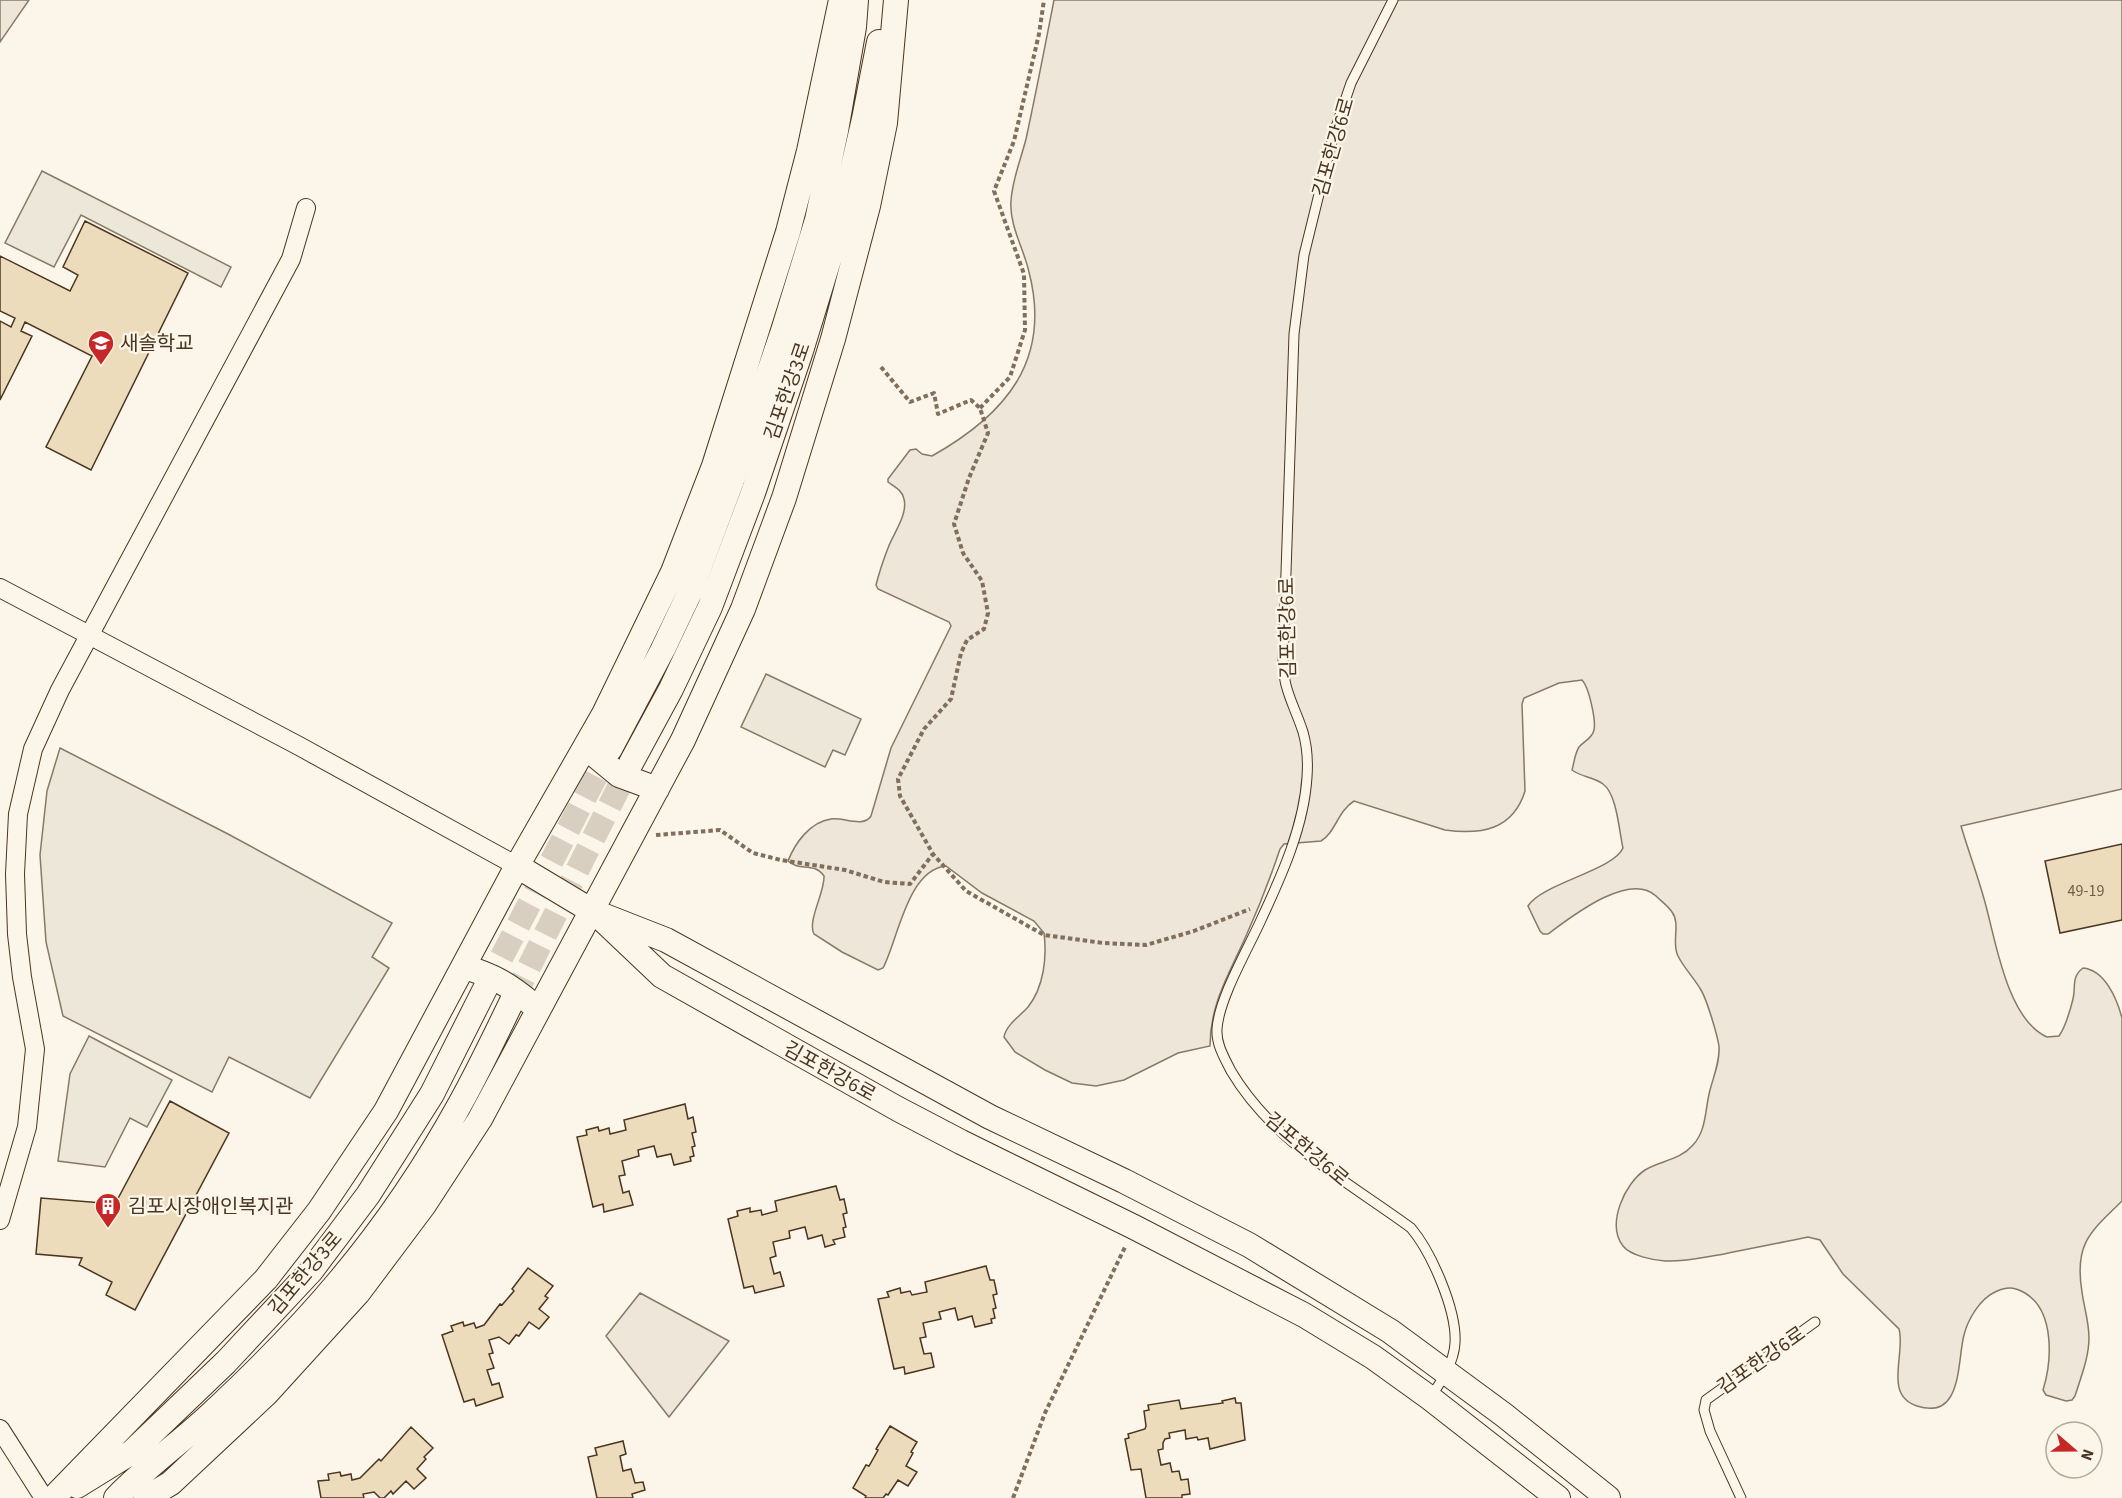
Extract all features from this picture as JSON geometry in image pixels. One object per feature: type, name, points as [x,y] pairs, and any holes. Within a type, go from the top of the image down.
[{"type":"street","points":[[55,1498],[266,1279],[320,1211],[386,1111],[517,866],[604,714],[673,573],[714,466],[788,232],[809,151],[841,0]]},
{"type":"street","name":"김포한강3로","points":[[610,749],[663,649],[690,592],[732,480],[783,331],[817,220],[836,131],[854,27],[856,0]]},
{"type":"street","name":"김포한강3로","points":[[631,763],[671,689],[710,607],[753,493],[798,362],[839,227],[864,119],[886,0]]},
{"type":"street","points":[[146,1498],[171,1483],[267,1394],[358,1293],[424,1205],[480,1119],[657,789],[703,698],[743,609],[784,498],[833,339],[868,206],[885,123],[896,0]]},
{"type":"street","points":[[0,1220],[27,1127],[34,1049],[17,934],[15,874],[18,814],[33,749],[60,690],[291,259],[306,208]]},
{"type":"street","points":[[0,588],[299,746],[517,866]]},
{"type":"street","points":[[585,747],[619,775],[657,789]]},
{"type":"street","name":"김포한강6로","points":[[517,866],[592,910],[666,940],[990,1117],[1124,1181],[1249,1245],[1390,1331],[1504,1414],[1608,1498]]},
{"type":"street","name":"김포한강6로","points":[[592,910],[662,976],[898,1109],[1304,1315],[1373,1357],[1430,1398],[1557,1498]]},
{"type":"street","points":[[464,967],[486,973],[510,986],[539,1009]]},
{"type":"street","name":"김포한강3로","points":[[55,1498],[132,1452],[226,1362],[311,1271],[368,1195],[432,1094],[485,989]]},
{"type":"street","name":"김포한강3로","points":[[116,1498],[139,1474],[210,1414],[281,1344],[346,1272],[388,1218],[428,1159],[461,1103],[513,999]]},
{"type":"street","points":[[0,1429],[44,1498]]},
{"type":"lane","name":"김포한강6로","points":[[1393,0],[1352,83],[1334,133],[1304,255],[1294,334],[1283,662],[1286,685],[1303,733],[1307,777],[1298,823],[1269,902],[1221,1006],[1217,1031],[1218,1044],[1236,1079],[1251,1100],[1288,1139],[1411,1228],[1421,1240],[1430,1256],[1451,1310],[1455,1344],[1447,1372],[1430,1398]]},
{"type":"lane","name":"김포한강6로","points":[[1741,1498],[1710,1431],[1704,1410],[1706,1400],[1815,1322]]},
{"type":"path","points":[[980,408],[1010,377],[1025,330],[1024,274],[994,191],[1014,141],[1039,34],[1044,0]]},
{"type":"path","points":[[881,367],[910,402],[934,393],[938,414],[971,400],[980,408],[988,433],[969,478],[954,524],[963,553],[982,581],[988,613],[984,629],[967,640],[961,652],[951,699],[924,729],[898,779],[900,796],[933,854],[966,891],[1044,935],[1103,943],[1146,945],[1194,931],[1269,902]]},
{"type":"path","points":[[652,836],[720,830],[753,853],[845,870],[884,882],[910,884],[933,854]]},
{"type":"path","points":[[1013,1498],[1045,1413],[1134,1227]]},
{"type":"shaded area","points":[[0,0],[29,0],[0,42]]},
{"type":"shaded area","points":[[1054,0],[2122,0],[2122,789],[1961,826],[1983,896],[1999,959],[2013,998],[2022,1015],[2034,1028],[2047,1037],[2059,1036],[2071,1008],[2075,979],[2083,968],[2098,974],[2104,980],[2117,1002],[2122,1018],[2122,1201],[2093,1231],[2083,1250],[2080,1276],[2089,1345],[2082,1374],[2072,1400],[2066,1401],[2046,1395],[2043,1390],[2049,1351],[2046,1324],[2035,1301],[2018,1289],[1999,1290],[1984,1299],[1975,1310],[1964,1335],[1955,1386],[1943,1405],[1932,1408],[1917,1406],[1907,1401],[1901,1393],[1898,1383],[1899,1329],[1843,1274],[1820,1240],[1808,1237],[1724,1254],[1672,1261],[1642,1257],[1623,1246],[1616,1227],[1617,1216],[1631,1184],[1645,1170],[1688,1150],[1701,1133],[1718,1063],[1719,1046],[1712,1017],[1703,995],[1676,951],[1675,917],[1656,896],[1645,890],[1631,889],[1616,893],[1585,908],[1548,934],[1540,931],[1528,906],[1535,898],[1547,891],[1606,863],[1617,856],[1623,848],[1617,813],[1608,789],[1603,784],[1572,770],[1578,749],[1592,736],[1594,730],[1591,704],[1582,680],[1559,683],[1524,698],[1522,704],[1525,791],[1520,804],[1504,822],[1494,827],[1471,832],[1445,830],[1354,801],[1344,810],[1330,833],[1321,841],[1284,844],[1217,1003],[1213,1016],[1210,1046],[1178,1053],[1124,1080],[1096,1086],[1072,1083],[1015,1052],[1004,1037],[1007,1029],[1028,1007],[1038,990],[1043,972],[1044,933],[1034,921],[982,893],[946,866],[933,870],[913,893],[883,968],[878,970],[842,952],[814,934],[812,928],[814,914],[824,876],[815,869],[797,866],[788,861],[791,854],[804,834],[816,824],[831,819],[863,821],[871,816],[891,748],[951,626],[949,622],[878,589],[876,585],[905,505],[902,493],[888,482],[888,479],[910,450],[916,449],[922,454],[932,456],[981,422],[1001,403],[1017,382],[1028,359],[1034,333],[1034,304],[1027,263],[1014,228],[1011,201],[1030,122]]},
{"type":"shaded area","points":[[42,171],[231,267],[221,287],[81,215],[54,267],[5,243]]},
{"type":"shaded area","points":[[766,674],[861,719],[845,755],[833,750],[825,767],[741,727]]},
{"type":"shaded area","points":[[60,748],[228,834],[392,923],[372,957],[389,968],[310,1098],[229,1057],[212,1092],[63,1016],[46,942],[40,855],[47,791]]},
{"type":"shaded area","points":[[89,1036],[172,1080],[147,1127],[130,1118],[105,1167],[58,1161],[70,1074]]},
{"type":"shaded area","points":[[640,1293],[729,1341],[669,1417],[606,1336]]},
{"type":"building","points":[[85,221],[188,273],[91,470],[46,447],[92,356],[25,322],[21,331],[32,336],[0,400],[0,321],[11,327],[15,318],[0,311],[0,256],[70,291],[78,275],[63,267]]},
{"type":"building","points":[[2122,844],[2122,920],[2060,933],[2045,861]]},
{"type":"building","name":"김포시장애인복지관","points":[[170,1101],[229,1133],[135,1310],[106,1295],[112,1282],[79,1265],[82,1258],[36,1254],[41,1198],[115,1204]]},
{"type":"building","points":[[685,1104],[688,1119],[693,1117],[696,1132],[692,1133],[695,1146],[692,1147],[694,1156],[690,1157],[691,1161],[674,1165],[671,1154],[657,1157],[654,1146],[638,1150],[639,1156],[622,1161],[625,1175],[619,1176],[623,1193],[629,1191],[633,1205],[604,1212],[603,1204],[593,1207],[577,1137],[587,1135],[586,1130],[598,1127],[599,1131],[609,1128],[610,1134],[626,1130],[624,1120]]},
{"type":"building","points":[[836,1186],[840,1200],[844,1199],[847,1213],[843,1214],[846,1227],[843,1228],[845,1237],[833,1240],[835,1244],[825,1247],[822,1235],[808,1239],[805,1227],[789,1231],[790,1238],[773,1242],[776,1256],[770,1258],[774,1274],[780,1272],[784,1286],[755,1293],[753,1286],[744,1288],[728,1219],[738,1216],[737,1211],[750,1208],[750,1212],[761,1210],[762,1215],[777,1211],[775,1201]]},
{"type":"building","points":[[986,1266],[990,1280],[994,1280],[997,1294],[993,1295],[996,1308],[993,1309],[995,1318],[991,1319],[992,1323],[975,1327],[972,1316],[958,1320],[955,1308],[939,1312],[941,1319],[923,1323],[926,1337],[920,1338],[924,1354],[931,1353],[934,1367],[905,1374],[904,1367],[894,1369],[878,1299],[889,1297],[887,1292],[900,1288],[901,1293],[910,1291],[912,1295],[927,1292],[925,1282]]},
{"type":"building","points":[[528,1268],[553,1286],[545,1296],[548,1298],[539,1309],[549,1317],[539,1329],[529,1322],[519,1336],[516,1335],[509,1344],[499,1337],[489,1340],[493,1353],[489,1354],[494,1368],[487,1370],[492,1385],[499,1383],[503,1397],[476,1406],[474,1399],[464,1402],[442,1335],[453,1331],[451,1326],[463,1322],[464,1326],[474,1323],[476,1328],[484,1325],[500,1304],[502,1305],[514,1291],[512,1289]]},
{"type":"building","points":[[1235,1398],[1236,1403],[1241,1403],[1245,1440],[1210,1449],[1208,1438],[1186,1439],[1185,1430],[1169,1433],[1170,1438],[1165,1439],[1163,1449],[1158,1450],[1161,1465],[1170,1463],[1172,1472],[1179,1471],[1181,1480],[1188,1479],[1190,1494],[1182,1495],[1182,1498],[1146,1498],[1141,1469],[1131,1470],[1125,1439],[1129,1438],[1128,1434],[1145,1429],[1144,1411],[1149,1410],[1148,1405],[1179,1400],[1181,1409],[1223,1403],[1222,1401]]},
{"type":"building","points":[[890,1426],[917,1442],[906,1466],[917,1472],[908,1486],[898,1480],[888,1495],[886,1494],[883,1498],[865,1498],[866,1496],[853,1488],[866,1465],[869,1466]]},
{"type":"building","points":[[411,1427],[433,1448],[417,1469],[426,1478],[414,1489],[406,1481],[393,1494],[391,1491],[384,1498],[380,1498],[374,1492],[363,1494],[364,1498],[321,1498],[318,1481],[329,1480],[328,1474],[340,1472],[341,1476],[351,1474],[352,1480],[360,1478],[379,1459],[381,1461]]},
{"type":"building","points":[[623,1441],[626,1454],[620,1456],[623,1471],[631,1469],[635,1483],[643,1482],[645,1490],[632,1494],[633,1498],[597,1498],[588,1457],[597,1455],[595,1448]]},
{"type":"tunnel","points":[[485,989],[610,749]]},
{"type":"tunnel","points":[[513,999],[631,763]]},
{"type":"place","name":"새솔학교","points":[[101,366]]},
{"type":"place","name":"김포시장애인복지관","points":[[108,1229]]}]
